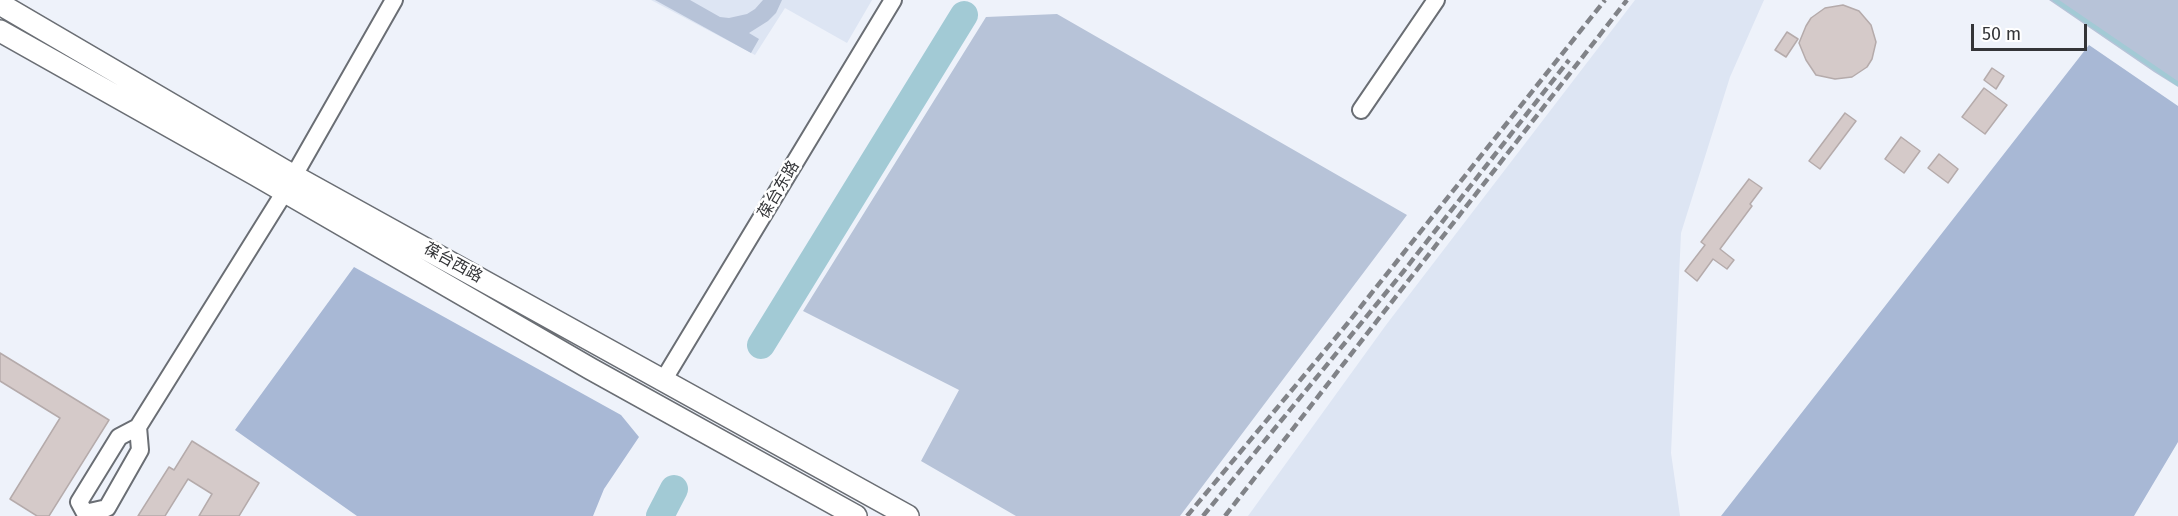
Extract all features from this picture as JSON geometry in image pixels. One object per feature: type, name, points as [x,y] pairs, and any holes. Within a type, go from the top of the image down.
[{"type":"street","points":[[138,427],[140,450],[107,508],[85,513],[79,502],[84,492],[119,437],[138,427],[289,184],[394,0]]},
{"type":"street","name":"葆台东路","points":[[664,379],[894,0]]},
{"type":"street","points":[[1361,110],[1436,0]]},
{"type":"street","name":"葆台西路","points":[[0,4],[591,369],[856,516]]},
{"type":"street","name":"葆台西路","points":[[0,31],[664,379],[909,516]]},
{"type":"shaded area","points":[[651,0],[872,0],[847,43],[785,8],[755,55]]},
{"type":"shaded area","points":[[655,0],[690,0],[720,17],[729,18],[747,14],[763,0],[782,0],[776,13],[768,21],[749,33],[759,39],[751,53]]},
{"type":"shaded area","points":[[1635,0],[1764,0],[1730,77],[1681,233],[1671,453],[1680,516],[1248,516],[1386,325]]},
{"type":"shaded area","points":[[2049,0],[2178,0],[2178,87],[2154,72]]},
{"type":"shaded area","points":[[1057,14],[1407,215],[1180,516],[1016,516],[921,461],[959,390],[803,311],[986,17]]},
{"type":"shaded area","points":[[2089,45],[2178,106],[2178,442],[2134,516],[1721,516]]},
{"type":"shaded area","points":[[354,267],[621,415],[639,437],[604,489],[593,516],[357,516],[235,430]]},
{"type":"building","points":[[1843,5],[1859,11],[1871,25],[1876,42],[1872,59],[1867,67],[1852,77],[1835,79],[1816,75],[1799,43],[1811,18],[1825,8]]},
{"type":"building","points":[[1787,32],[1798,39],[1786,57],[1775,50]]},
{"type":"building","points":[[1992,68],[2004,76],[1996,89],[1984,80]]},
{"type":"building","points":[[1984,88],[2007,105],[1985,134],[1962,117]]},
{"type":"building","points":[[1845,113],[1856,121],[1820,169],[1809,161]]},
{"type":"building","points":[[1901,137],[1920,151],[1904,173],[1885,159]]},
{"type":"building","points":[[1939,154],[1958,169],[1948,183],[1928,168]]},
{"type":"building","points":[[1749,179],[1762,188],[1750,204],[1752,206],[1720,249],[1734,260],[1727,269],[1713,259],[1697,281],[1685,271],[1705,245],[1701,242]]},
{"type":"building","points":[[0,353],[109,420],[49,516],[37,516],[10,499],[60,418],[0,381]]},
{"type":"building","points":[[192,441],[259,483],[239,516],[199,516],[212,494],[188,479],[165,516],[138,516],[169,467],[174,470]]},
{"type":"waterway","points":[[2055,0],[2178,84]]},
{"type":"waterway","points":[[761,345],[964,15]]},
{"type":"waterway","points":[[660,516],[674,489]]},
{"type":"railway","points":[[1187,516],[1347,324],[1605,0]]},
{"type":"railway","points":[[1225,516],[1627,0]]},
{"type":"railway","points":[[1203,516],[1403,272],[1569,60]]}]
